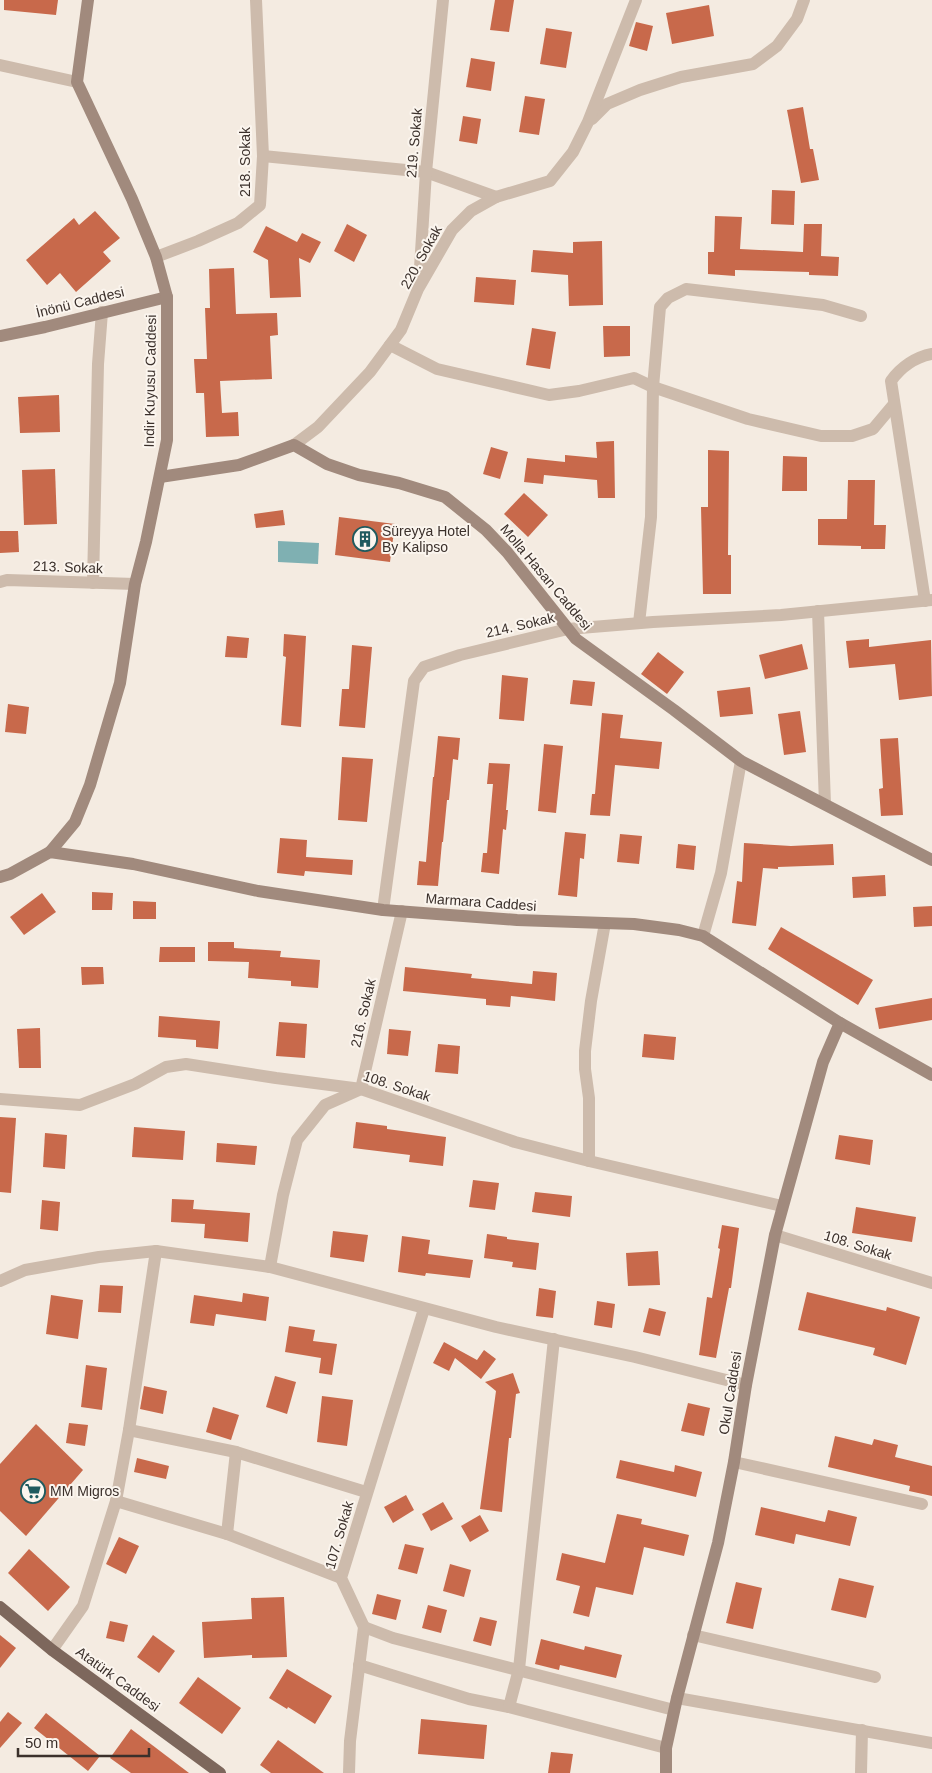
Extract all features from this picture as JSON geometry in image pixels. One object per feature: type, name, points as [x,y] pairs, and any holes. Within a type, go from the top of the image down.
[{"type":"main road","name":"Atatürk Caddesi","points":[[0,1607],[52,1650],[220,1773]]},
{"type":"street","points":[[0,64],[76,82],[88,0]]},
{"type":"street","name":"218. Sokak","points":[[156,257],[238,223],[260,205],[263,156],[256,0]]},
{"type":"street","name":"219. Sokak","points":[[418,289],[426,172],[443,0]]},
{"type":"street","name":"220. Sokak","points":[[294,445],[318,427],[370,372],[390,345],[401,330],[418,289],[452,230],[471,211],[496,197],[550,181],[573,152],[588,122],[636,0]]},
{"type":"street","points":[[588,122],[607,104],[640,90],[681,77],[753,64],[777,46],[797,19],[804,0]]},
{"type":"street","name":"Indir Kuyusu Caddesi","points":[[50,852],[75,822],[90,785],[120,683],[134,584],[146,542],[167,440],[167,297],[156,257],[132,199],[76,82]]},
{"type":"street","points":[[263,156],[426,172],[496,197]]},
{"type":"street","points":[[639,623],[652,517],[653,387],[660,307],[668,298],[686,289],[823,305],[861,316]]},
{"type":"street","name":"İnönü Caddesi","points":[[0,336],[167,297]]},
{"type":"street","points":[[92,583],[98,364],[102,312]]},
{"type":"street","points":[[390,345],[437,369],[549,396],[634,378],[653,387],[748,419],[821,436],[852,436],[873,430],[894,404]]},
{"type":"street","points":[[928,600],[891,381],[899,370],[924,355],[932,354]]},
{"type":"street","points":[[160,477],[239,465],[294,445]]},
{"type":"street","name":"Molla Hasan Caddesi","points":[[294,445],[327,464],[445,497],[486,530],[507,552],[576,639],[741,761],[932,860]]},
{"type":"street","name":"213. Sokak","points":[[2,580],[134,584]]},
{"type":"street","name":"214. Sokak","points":[[382,910],[414,681],[424,667],[460,655],[568,629],[818,611],[928,600]]},
{"type":"street","points":[[818,611],[824,804]]},
{"type":"street","points":[[703,936],[722,873],[741,761]]},
{"type":"street","points":[[0,877],[10,874],[50,852]]},
{"type":"street","name":"Marmara Caddesi","points":[[50,852],[133,864],[258,891],[382,910],[517,920],[634,924],[703,936],[840,1023],[932,1075]]},
{"type":"street","name":"216. Sokak","points":[[361,1089],[402,911]]},
{"type":"street","points":[[589,1162],[589,1098],[585,1069],[586,1051],[591,1001],[605,923]]},
{"type":"street","name":"Okul Caddesi","points":[[666,1773],[666,1748],[675,1704],[718,1543],[774,1235],[823,1062],[840,1023]]},
{"type":"street","name":"108. Sokak","points":[[0,1099],[80,1105],[135,1084],[166,1067],[186,1064],[361,1089],[515,1142],[589,1162],[782,1206]]},
{"type":"street","points":[[270,1267],[283,1195],[297,1140],[325,1105],[361,1089]]},
{"type":"street","name":"108. Sokak","points":[[774,1235],[932,1284]]},
{"type":"street","points":[[52,1650],[84,1606],[116,1501],[129,1430],[156,1251]]},
{"type":"street","points":[[0,1282],[25,1270],[99,1257],[156,1251],[270,1267],[496,1327],[635,1357],[746,1386]]},
{"type":"street","name":"107. Sokak","points":[[364,1627],[341,1578],[366,1492],[384,1444],[424,1309]]},
{"type":"street","points":[[509,1707],[519,1669],[554,1339]]},
{"type":"street","points":[[129,1430],[236,1452],[366,1492]]},
{"type":"street","points":[[227,1534],[236,1452]]},
{"type":"street","points":[[734,1462],[922,1504]]},
{"type":"street","points":[[116,1501],[227,1534],[341,1578]]},
{"type":"street","points":[[349,1773],[350,1741],[364,1627],[392,1638],[675,1704],[862,1730],[932,1744]]},
{"type":"street","points":[[694,1635],[875,1677]]},
{"type":"street","points":[[359,1665],[469,1699],[509,1707],[666,1748]]},
{"type":"street","points":[[861,1773],[862,1730]]},
{"type":"water","points":[[278,541],[319,543],[318,564],[278,562]]},
{"type":"building","points":[[4,0],[58,0],[56,15],[4,10]]},
{"type":"building","points":[[495,0],[514,0],[509,32],[490,30]]},
{"type":"building","points":[[709,5],[714,36],[672,44],[666,13]]},
{"type":"building","points":[[636,22],[653,26],[647,51],[629,46]]},
{"type":"building","points":[[546,28],[572,32],[566,68],[540,64]]},
{"type":"building","points":[[471,58],[495,62],[491,91],[466,87]]},
{"type":"building","points":[[525,96],[545,99],[539,135],[519,132]]},
{"type":"building","points":[[803,107],[810,149],[813,149],[819,180],[801,183],[787,110]]},
{"type":"building","points":[[463,116],[481,119],[477,144],[459,141]]},
{"type":"building","points":[[772,190],[795,191],[794,225],[771,224]]},
{"type":"building","points":[[95,211],[120,238],[103,252],[111,261],[76,292],[60,273],[47,285],[26,260],[74,218],[79,225]]},
{"type":"building","points":[[715,216],[742,217],[740,249],[803,252],[804,224],[822,224],[821,256],[839,257],[838,276],[809,275],[809,272],[735,270],[735,276],[708,274],[708,252],[714,252]]},
{"type":"building","points":[[347,224],[367,235],[354,262],[334,251]]},
{"type":"building","points":[[266,226],[297,242],[302,233],[321,242],[310,263],[299,258],[301,297],[270,298],[268,260],[253,252]]},
{"type":"building","points":[[602,241],[603,305],[569,306],[568,275],[531,272],[533,250],[573,253],[573,242]]},
{"type":"building","points":[[234,268],[236,314],[277,313],[278,335],[270,336],[272,379],[220,381],[222,413],[238,412],[239,436],[206,437],[204,393],[196,393],[194,359],[207,359],[205,308],[210,308],[209,269]]},
{"type":"building","points":[[476,277],[516,280],[514,305],[474,302]]},
{"type":"building","points":[[603,326],[630,326],[630,356],[604,357]]},
{"type":"building","points":[[532,328],[556,332],[550,369],[526,365]]},
{"type":"building","points":[[59,395],[60,432],[20,433],[18,397]]},
{"type":"building","points":[[614,441],[615,498],[598,498],[597,480],[544,475],[543,484],[524,482],[527,458],[565,462],[565,455],[597,458],[596,442]]},
{"type":"building","points":[[491,447],[508,452],[500,479],[483,474]]},
{"type":"building","points":[[708,450],[729,451],[728,555],[731,555],[731,594],[703,594],[701,507],[708,507]]},
{"type":"building","points":[[783,456],[807,457],[807,491],[782,491]]},
{"type":"building","points":[[55,469],[57,524],[24,525],[22,470]]},
{"type":"building","points":[[848,480],[875,480],[874,525],[886,525],[885,549],[861,549],[861,546],[818,545],[818,519],[847,519]]},
{"type":"building","points":[[524,493],[548,515],[528,537],[504,514]]},
{"type":"building","points":[[283,510],[285,525],[256,528],[254,514]]},
{"type":"building","name":"Süreyya Hotel By Kalipso","points":[[339,517],[395,524],[390,562],[335,555]]},
{"type":"building","points":[[0,531],[18,531],[19,552],[0,553]]},
{"type":"building","points":[[284,634],[306,636],[301,727],[281,725],[286,657],[283,656]]},
{"type":"building","points":[[227,636],[249,638],[247,658],[225,657]]},
{"type":"building","points":[[869,639],[869,647],[931,640],[932,696],[899,700],[895,664],[849,668],[846,641]]},
{"type":"building","points":[[802,644],[808,669],[765,679],[759,655]]},
{"type":"building","points":[[352,645],[372,647],[365,728],[339,726],[342,689],[349,689]]},
{"type":"building","points":[[658,652],[684,672],[667,694],[641,674]]},
{"type":"building","points":[[502,675],[528,678],[524,721],[499,719]]},
{"type":"building","points":[[573,680],[595,682],[592,706],[570,704]]},
{"type":"building","points":[[750,687],[753,714],[720,717],[717,691]]},
{"type":"building","points":[[8,704],[29,707],[26,734],[5,732]]},
{"type":"building","points":[[800,711],[806,752],[784,755],[778,714]]},
{"type":"building","points":[[602,713],[623,715],[620,738],[662,742],[659,769],[615,765],[610,816],[590,815],[592,794],[595,794]]},
{"type":"building","points":[[438,736],[460,738],[458,760],[453,759],[438,886],[417,885],[419,861],[426,862]]},
{"type":"building","points":[[898,738],[903,815],[881,816],[879,789],[883,788],[880,739]]},
{"type":"building","points":[[544,744],[563,746],[556,813],[538,811]]},
{"type":"building","points":[[342,757],[373,759],[367,822],[338,820]]},
{"type":"building","points":[[489,763],[510,764],[506,830],[503,829],[499,874],[481,872],[483,853],[487,853],[493,784],[487,784]]},
{"type":"building","points":[[565,832],[586,834],[584,859],[580,858],[577,897],[558,895]]},
{"type":"building","points":[[620,834],[642,836],[639,864],[617,862]]},
{"type":"building","points":[[280,838],[307,840],[306,857],[353,860],[352,875],[305,871],[304,876],[277,873]]},
{"type":"building","points":[[744,843],[791,846],[833,844],[834,865],[778,867],[778,869],[763,868],[756,926],[732,923],[737,881],[742,882]]},
{"type":"building","points":[[678,844],[696,846],[694,870],[676,868]]},
{"type":"building","points":[[885,875],[886,896],[853,898],[852,877]]},
{"type":"building","points":[[92,892],[113,893],[112,910],[92,910]]},
{"type":"building","points":[[42,893],[56,912],[24,935],[10,917]]},
{"type":"building","points":[[133,901],[156,902],[156,919],[133,919]]},
{"type":"building","points":[[932,906],[932,926],[914,927],[913,907]]},
{"type":"building","points":[[781,927],[873,980],[858,1005],[768,949]]},
{"type":"building","points":[[208,942],[234,942],[234,948],[281,951],[280,957],[320,960],[318,988],[291,986],[291,981],[248,978],[249,962],[208,961]]},
{"type":"building","points":[[160,947],[195,947],[195,962],[159,962]]},
{"type":"building","points":[[81,967],[103,967],[104,984],[82,985]]},
{"type":"building","points":[[405,967],[472,974],[471,978],[532,984],[533,971],[557,973],[555,1001],[511,996],[510,1007],[486,1005],[486,999],[403,991]]},
{"type":"building","points":[[932,998],[932,1020],[879,1029],[875,1008]]},
{"type":"building","points":[[159,1016],[220,1021],[218,1049],[196,1047],[196,1040],[158,1037]]},
{"type":"building","points":[[279,1022],[307,1024],[305,1058],[276,1056]]},
{"type":"building","points":[[40,1028],[41,1068],[19,1068],[17,1029]]},
{"type":"building","points":[[389,1029],[411,1031],[408,1056],[387,1054]]},
{"type":"building","points":[[644,1034],[676,1037],[674,1060],[642,1057]]},
{"type":"building","points":[[438,1044],[460,1046],[458,1074],[435,1072]]},
{"type":"building","points":[[0,1117],[16,1118],[11,1193],[0,1192]]},
{"type":"building","points":[[356,1122],[387,1126],[387,1129],[446,1137],[443,1166],[409,1162],[410,1155],[353,1148]]},
{"type":"building","points":[[134,1127],[185,1131],[183,1160],[132,1157]]},
{"type":"building","points":[[45,1133],[67,1135],[65,1169],[43,1167]]},
{"type":"building","points":[[839,1135],[873,1140],[870,1165],[835,1159]]},
{"type":"building","points":[[217,1143],[257,1146],[255,1165],[216,1162]]},
{"type":"building","points":[[473,1180],[499,1183],[495,1210],[469,1207]]},
{"type":"building","points":[[535,1192],[572,1196],[570,1217],[532,1212]]},
{"type":"building","points":[[172,1199],[194,1200],[193,1209],[250,1213],[248,1242],[204,1238],[205,1224],[171,1222]]},
{"type":"building","points":[[42,1200],[60,1202],[58,1231],[40,1229]]},
{"type":"building","points":[[856,1207],[916,1217],[912,1242],[852,1233]]},
{"type":"building","points":[[722,1225],[739,1228],[731,1288],[729,1288],[716,1358],[699,1355],[707,1297],[712,1298]]},
{"type":"building","points":[[333,1231],[368,1235],[364,1262],[330,1257]]},
{"type":"building","points":[[487,1234],[507,1237],[507,1239],[539,1243],[536,1270],[512,1267],[513,1262],[484,1258]]},
{"type":"building","points":[[402,1236],[430,1240],[428,1254],[473,1260],[470,1278],[426,1273],[425,1276],[398,1272]]},
{"type":"building","points":[[658,1251],[660,1285],[628,1286],[626,1253]]},
{"type":"building","points":[[100,1285],[123,1286],[121,1313],[98,1312]]},
{"type":"building","points":[[539,1288],[556,1291],[553,1318],[536,1316]]},
{"type":"building","points":[[807,1292],[886,1311],[887,1307],[920,1317],[906,1365],[873,1355],[875,1348],[798,1330]]},
{"type":"building","points":[[243,1293],[269,1297],[266,1321],[216,1314],[214,1326],[190,1323],[194,1295],[242,1302]]},
{"type":"building","points":[[51,1295],[83,1300],[78,1339],[46,1334]]},
{"type":"building","points":[[597,1301],[615,1304],[612,1328],[594,1325]]},
{"type":"building","points":[[649,1308],[666,1312],[660,1336],[643,1332]]},
{"type":"building","points":[[289,1326],[315,1330],[313,1341],[337,1344],[332,1375],[319,1373],[321,1358],[285,1352]]},
{"type":"building","points":[[444,1342],[477,1360],[484,1350],[496,1359],[481,1379],[455,1358],[449,1371],[433,1363]]},
{"type":"building","points":[[86,1365],[107,1368],[102,1410],[81,1407]]},
{"type":"building","points":[[513,1373],[520,1393],[516,1394],[511,1438],[509,1438],[502,1512],[480,1509],[496,1391],[485,1382]]},
{"type":"building","points":[[275,1376],[296,1382],[287,1414],[266,1407]]},
{"type":"building","points":[[144,1386],[167,1391],[163,1414],[140,1409]]},
{"type":"building","points":[[322,1396],[353,1400],[347,1446],[317,1442]]},
{"type":"building","points":[[688,1403],[710,1408],[704,1436],[681,1431]]},
{"type":"building","points":[[213,1407],[239,1415],[231,1440],[206,1432]]},
{"type":"building","points":[[69,1423],[88,1425],[85,1446],[66,1443]]},
{"type":"building","name":"MM Migros","points":[[36,1424],[83,1470],[26,1536],[0,1511],[0,1464]]},
{"type":"building","points":[[835,1436],[872,1445],[874,1439],[898,1445],[895,1457],[932,1466],[932,1496],[909,1491],[910,1486],[828,1467]]},
{"type":"building","points":[[137,1458],[169,1466],[166,1479],[134,1472]]},
{"type":"building","points":[[620,1460],[674,1472],[675,1465],[702,1472],[696,1497],[616,1478]]},
{"type":"building","points":[[406,1495],[414,1510],[393,1523],[384,1507]]},
{"type":"building","points":[[443,1502],[453,1519],[431,1531],[422,1514]]},
{"type":"building","points":[[761,1507],[825,1522],[828,1510],[857,1517],[850,1546],[796,1534],[794,1544],[755,1535]]},
{"type":"building","points":[[617,1514],[642,1519],[641,1524],[689,1535],[684,1556],[644,1547],[633,1595],[596,1587],[589,1617],[573,1613],[580,1586],[556,1580],[562,1553],[605,1563]]},
{"type":"building","points":[[480,1515],[489,1531],[470,1542],[461,1526]]},
{"type":"building","points":[[119,1537],[139,1546],[126,1574],[106,1564]]},
{"type":"building","points":[[405,1544],[424,1548],[417,1574],[398,1569]]},
{"type":"building","points":[[29,1549],[70,1587],[48,1611],[8,1573]]},
{"type":"building","points":[[450,1564],[471,1570],[464,1597],[443,1591]]},
{"type":"building","points":[[839,1578],[874,1586],[866,1618],[831,1610]]},
{"type":"building","points":[[736,1582],[762,1588],[753,1629],[726,1623]]},
{"type":"building","points":[[377,1594],[401,1600],[396,1620],[372,1614]]},
{"type":"building","points":[[284,1597],[287,1657],[252,1658],[252,1655],[204,1658],[202,1622],[252,1619],[251,1598]]},
{"type":"building","points":[[428,1605],[447,1610],[441,1633],[422,1628]]},
{"type":"building","points":[[480,1617],[497,1621],[491,1646],[473,1641]]},
{"type":"building","points":[[110,1621],[128,1625],[124,1642],[106,1638]]},
{"type":"building","points":[[0,1635],[16,1648],[0,1668]]},
{"type":"building","points":[[153,1635],[175,1651],[159,1673],[137,1657]]},
{"type":"building","points":[[541,1639],[584,1650],[585,1646],[622,1655],[616,1678],[560,1665],[559,1670],[535,1664]]},
{"type":"building","points":[[287,1669],[332,1696],[315,1724],[288,1707],[287,1709],[269,1698]]},
{"type":"building","points":[[198,1677],[241,1708],[222,1734],[179,1703]]},
{"type":"building","points":[[8,1712],[22,1723],[0,1748],[0,1722]]},
{"type":"building","points":[[46,1713],[100,1756],[88,1771],[34,1728]]},
{"type":"building","points":[[421,1719],[487,1725],[484,1759],[418,1754]]},
{"type":"building","points":[[131,1729],[189,1773],[131,1773],[110,1758]]},
{"type":"building","points":[[278,1740],[324,1773],[271,1773],[260,1765]]},
{"type":"building","points":[[551,1752],[573,1754],[570,1773],[548,1773]]},
{"type":"place","name":"Süreyya Hotel By Kalipso","points":[[365,539]]},
{"type":"place","name":"MM Migros","points":[[33,1491]]}]
